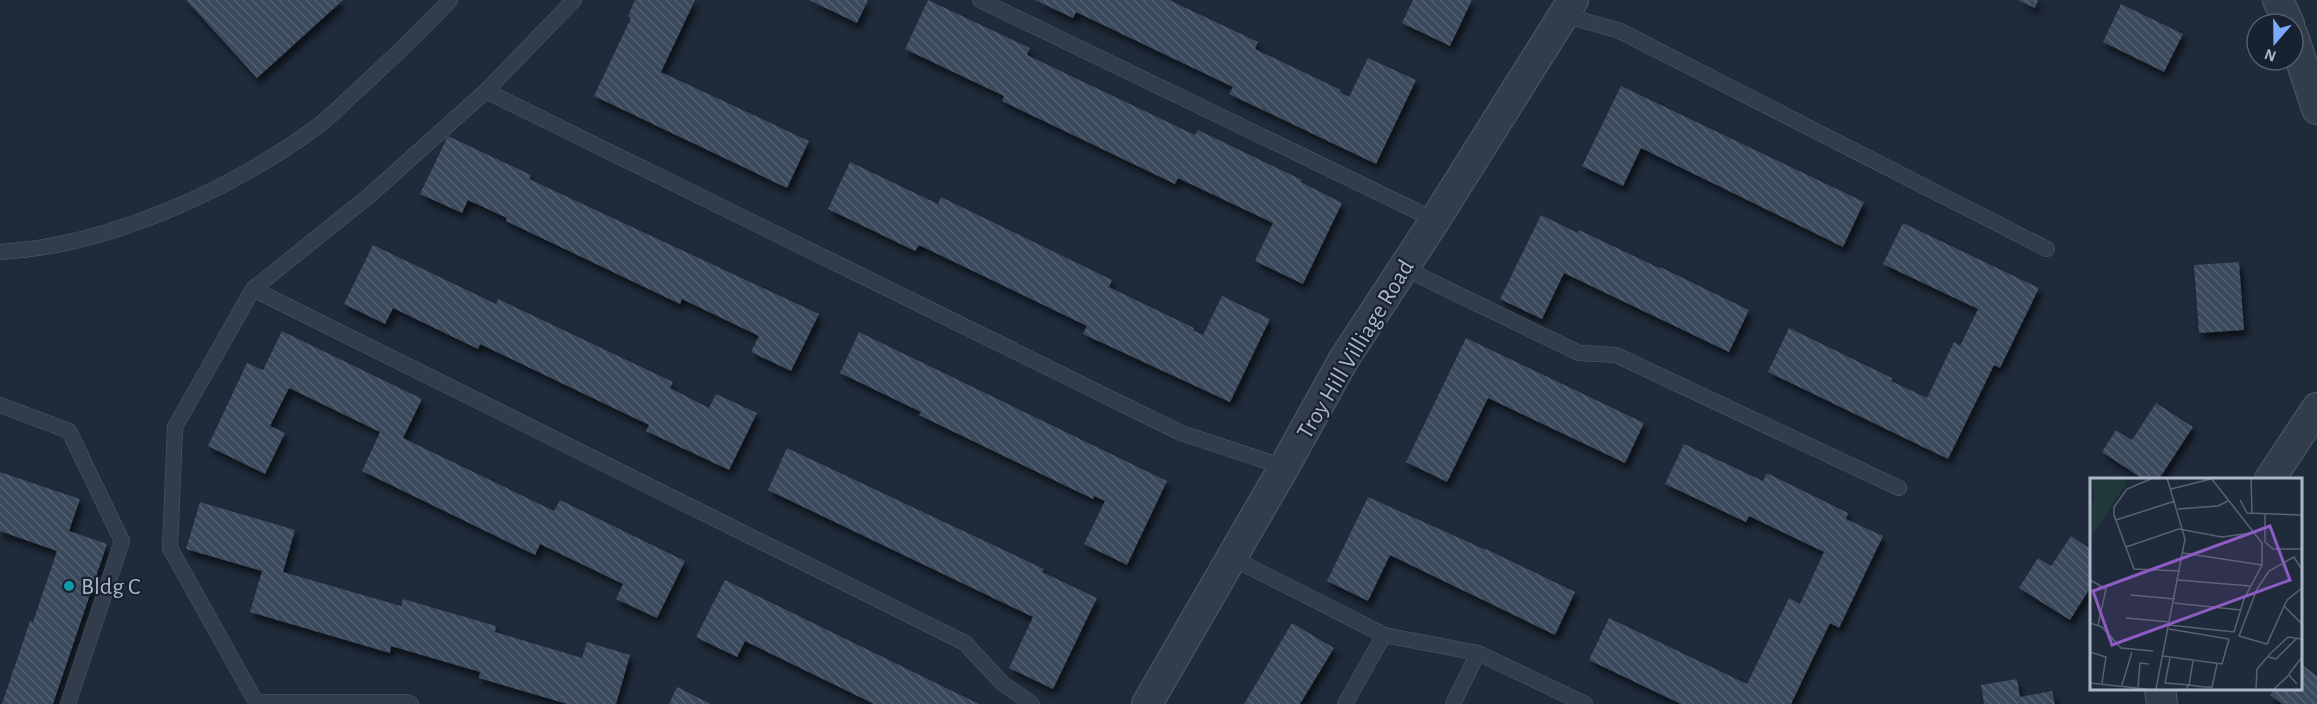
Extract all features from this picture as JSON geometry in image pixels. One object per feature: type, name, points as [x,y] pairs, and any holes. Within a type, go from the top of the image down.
[{"type":"street","name":"Troy Hill Villiage Road","points":[[1147,704],[1344,359],[1435,220],[1569,7]]},
{"type":"street","points":[[2305,72],[2317,109]]},
{"type":"street","points":[[2271,478],[2317,408]]},
{"type":"street","points":[[2160,689],[2162,704]]},
{"type":"lane","points":[[0,252],[78,241],[138,223],[207,192],[263,161],[319,125],[418,34],[450,0]]},
{"type":"lane","points":[[411,704],[256,703],[170,548],[175,428],[253,290],[370,195],[486,91],[574,0]]},
{"type":"lane","points":[[980,0],[1435,220]]},
{"type":"lane","points":[[1569,7],[2047,249]]},
{"type":"lane","points":[[486,91],[1181,433],[1284,467]]},
{"type":"lane","points":[[1405,266],[1422,277],[1579,353],[1616,355],[1899,488]]},
{"type":"lane","points":[[253,290],[965,643],[1002,682],[1032,704]]},
{"type":"lane","points":[[0,405],[69,431],[122,541],[68,704]]},
{"type":"lane","points":[[1232,558],[1384,635],[1478,653],[1585,704]]},
{"type":"lane","points":[[1345,704],[1384,635]]},
{"type":"lane","points":[[1453,704],[1478,653]]},
{"type":"building","points":[[186,0],[343,0],[257,78]]},
{"type":"building","points":[[635,0],[695,0],[661,72],[809,141],[787,188],[594,96],[631,18],[628,16]]},
{"type":"building","points":[[809,0],[868,0],[857,23]]},
{"type":"building","points":[[928,0],[1030,48],[1027,55],[1195,135],[1198,130],[1302,180],[1301,182],[1342,203],[1303,284],[1255,261],[1273,223],[1178,178],[1175,184],[1002,101],[1004,96],[905,49]]},
{"type":"building","points":[[1035,0],[1169,0],[1258,42],[1255,49],[1341,90],[1340,92],[1349,97],[1368,58],[1416,80],[1376,164],[1229,94],[1233,87],[1076,12],[1073,18]]},
{"type":"building","points":[[1413,0],[1472,0],[1450,46],[1402,23]]},
{"type":"building","points":[[2018,0],[2038,0],[2035,8]]},
{"type":"building","points":[[2121,4],[2183,34],[2164,72],[2103,42]]},
{"type":"building","points":[[1621,86],[1864,202],[1843,247],[1641,148],[1623,186],[1582,166]]},
{"type":"building","points":[[448,136],[531,175],[529,179],[819,314],[791,371],[751,352],[759,336],[682,299],[680,304],[506,221],[507,218],[468,200],[462,213],[420,194]]},
{"type":"building","points":[[850,162],[938,204],[941,197],[1112,280],[1109,287],[1194,328],[1193,330],[1203,335],[1222,296],[1270,319],[1230,402],[1083,334],[1087,326],[919,245],[915,251],[828,209]]},
{"type":"building","points":[[1541,215],[1578,233],[1579,230],[1749,310],[1729,352],[1564,273],[1542,319],[1500,299]]},
{"type":"building","points":[[1903,223],[2039,288],[2000,368],[1994,365],[1948,459],[1768,372],[1789,328],[1892,378],[1891,381],[1927,398],[1954,342],[1960,346],[1978,309],[1883,264]]},
{"type":"building","points":[[373,245],[496,304],[498,299],[673,382],[670,388],[709,408],[716,394],[757,413],[729,470],[646,431],[649,425],[480,344],[478,349],[393,308],[385,324],[344,304]]},
{"type":"building","points":[[2239,262],[2244,330],[2199,333],[2194,265]]},
{"type":"building","points":[[282,331],[422,399],[403,438],[554,511],[560,500],[685,561],[657,618],[616,599],[623,584],[540,544],[535,555],[362,471],[380,432],[289,388],[270,426],[285,433],[265,474],[208,446],[247,363],[263,370]]},
{"type":"building","points":[[859,332],[1167,481],[1127,565],[1084,544],[1105,501],[1094,496],[1093,499],[919,415],[921,412],[840,373]]},
{"type":"building","points":[[1466,338],[1644,423],[1625,463],[1488,398],[1447,482],[1406,462]]},
{"type":"building","points":[[2156,403],[2193,427],[2160,478],[2141,478],[2102,452],[2116,430],[2132,440]]},
{"type":"building","points":[[1684,444],[1763,481],[1767,473],[1848,513],[1846,519],[1883,536],[1839,628],[1830,623],[1791,704],[1681,704],[1589,660],[1609,618],[1747,684],[1789,598],[1800,604],[1824,552],[1749,516],[1746,522],[1665,484]]},
{"type":"building","points":[[787,448],[1044,569],[1042,572],[1097,598],[1053,689],[1009,668],[1033,617],[768,490]]},
{"type":"building","name":"Bldg C","points":[[0,472],[80,499],[69,531],[107,544],[53,704],[2,704],[57,551],[0,531]]},
{"type":"building","points":[[1368,497],[1486,549],[1575,592],[1555,635],[1390,555],[1368,601],[1327,581]]},
{"type":"building","points":[[200,502],[295,530],[283,572],[401,606],[403,599],[496,626],[495,632],[582,658],[587,642],[630,655],[616,704],[567,704],[479,678],[480,672],[391,646],[390,653],[250,612],[262,571],[186,549]]},
{"type":"building","points":[[2071,536],[2090,549],[2090,588],[2070,620],[2019,588],[2038,558],[2051,566]]},
{"type":"building","points":[[725,580],[979,704],[874,704],[745,641],[737,657],[696,637]]},
{"type":"building","points":[[1292,623],[1334,648],[1300,704],[1244,704]]},
{"type":"building","points":[[2302,665],[2317,676],[2317,704],[2282,704],[2270,695],[2275,689],[2302,689]]},
{"type":"building","points":[[2017,679],[2020,697],[2052,691],[2055,704],[1984,704],[1981,685]]},
{"type":"building","points":[[677,687],[711,704],[669,704]]},
{"type":"place","name":"Bldg C","points":[[69,586]]}]
